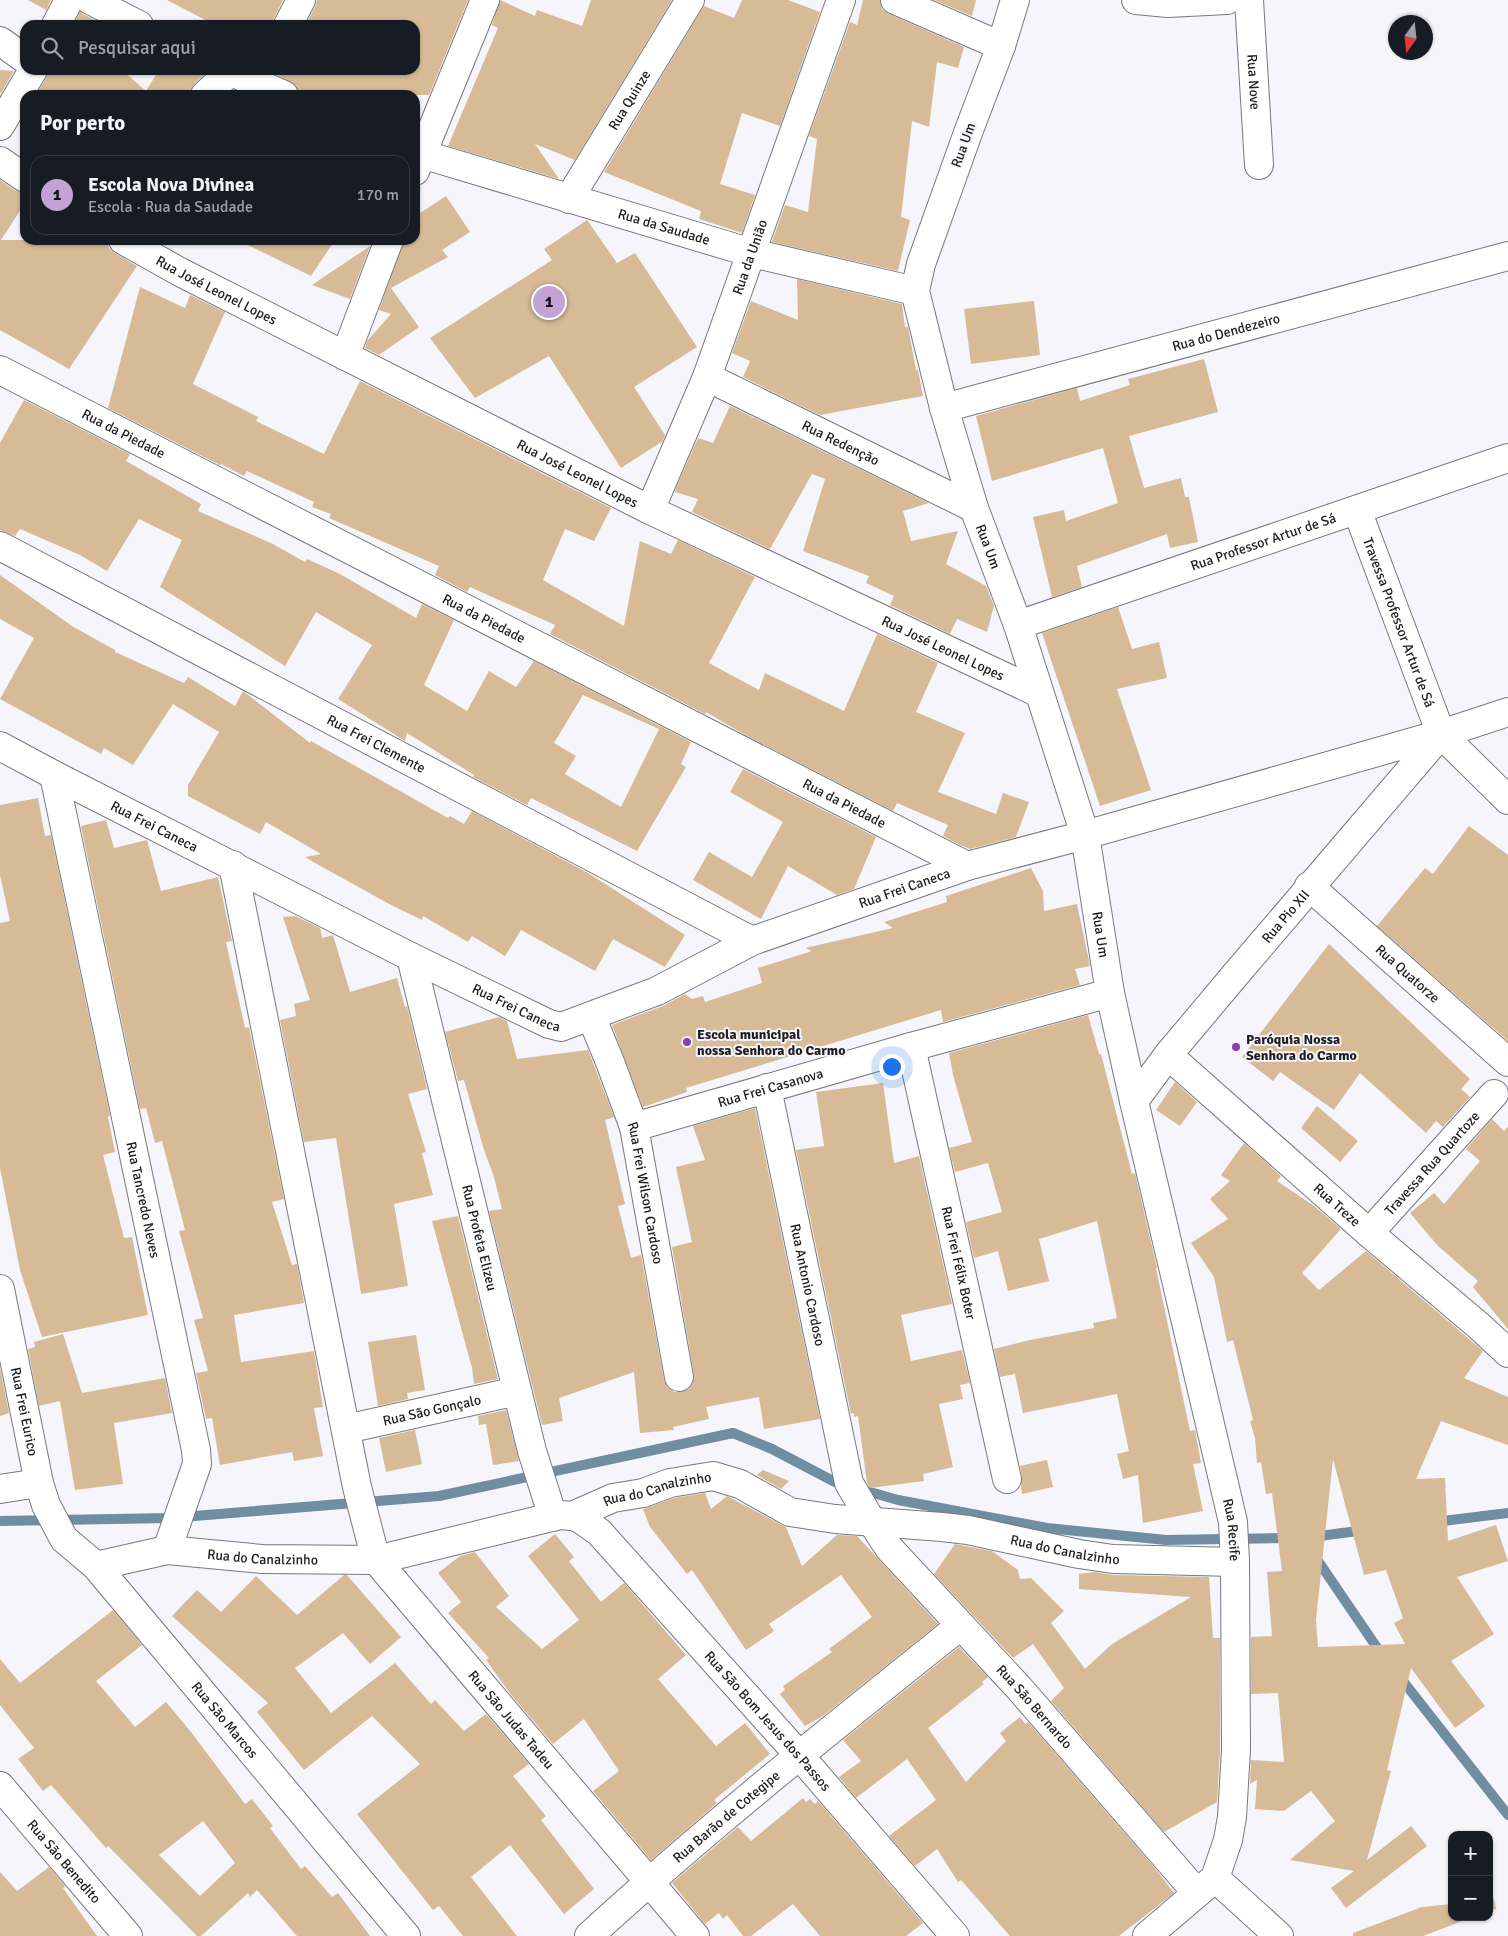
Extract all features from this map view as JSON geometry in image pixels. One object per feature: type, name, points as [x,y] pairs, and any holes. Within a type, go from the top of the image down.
[{"type":"street","points":[[59,20],[69,0]]},
{"type":"street","points":[[90,0],[129,20]]},
{"type":"street","points":[[291,20],[302,0]]},
{"type":"street","points":[[420,152],[485,0]]},
{"type":"street","name":"Rua Quinze","points":[[569,198],[690,0]]},
{"type":"street","name":"Rua da União","points":[[650,510],[706,377],[752,253],[841,0]]},
{"type":"street","points":[[895,0],[1001,46]]},
{"type":"street","name":"Rua Um","points":[[1014,0],[1001,46],[921,264],[915,291],[944,408],[974,508],[1018,624],[1085,836],[1110,993],[1134,1101]]},
{"type":"street","points":[[1136,0],[1168,3],[1228,0]]},
{"type":"street","name":"Rua Nove","points":[[1249,0],[1259,165]]},
{"type":"street","points":[[0,42],[20,56]]},
{"type":"street","points":[[21,90],[30,75]]},
{"type":"street","points":[[210,90],[224,75]]},
{"type":"street","points":[[261,77],[278,90]]},
{"type":"street","points":[[0,126],[20,92]]},
{"type":"street","name":"Rua da Saudade","points":[[420,160],[569,198],[752,253],[915,291]]},
{"type":"street","points":[[0,161],[20,175]]},
{"type":"street","name":"Rua José Leonel Lopes","points":[[132,245],[180,272],[650,510],[1039,693]]},
{"type":"street","points":[[345,356],[387,245]]},
{"type":"street","name":"Rua do Dendezeiro","points":[[944,408],[1508,256]]},
{"type":"street","name":"Rua da Piedade","points":[[0,370],[967,866]]},
{"type":"street","name":"Rua Redenção","points":[[706,377],[974,508]]},
{"type":"street","name":"Rua Professor Artur de Sá","points":[[1018,624],[1508,458]]},
{"type":"street","name":"Travessa Professor Artur de Sá","points":[[1358,510],[1441,734]]},
{"type":"street","name":"Rua Frei Clemente","points":[[0,546],[752,941]]},
{"type":"street","points":[[1085,836],[1441,734],[1508,712]]},
{"type":"street","points":[[1441,734],[1508,800]]},
{"type":"street","name":"Rua Pio XII","points":[[1134,1101],[1168,1055],[1309,886],[1441,734]]},
{"type":"street","name":"Rua Frei Caneca","points":[[0,746],[411,957],[557,1027],[566,1027],[657,991],[752,941],[967,866],[1085,836]]},
{"type":"street","name":"Rua Tancredo Neves","points":[[54,775],[196,1450],[196,1464],[169,1544]]},
{"type":"street","name":"Rua São Judas Tadeu","points":[[233,865],[357,1487],[376,1560],[695,1936]]},
{"type":"street","name":"Rua Quatorze","points":[[1309,886],[1508,1062]]},
{"type":"street","name":"Rua Profeta Elizeu","points":[[411,957],[532,1451],[557,1511]]},
{"type":"street","name":"Rua Frei Casanova","points":[[634,1127],[911,1047],[1110,993]]},
{"type":"street","name":"Rua Frei Wilson Cardoso","points":[[590,1016],[610,1062],[634,1127],[679,1377]]},
{"type":"street","name":"Rua Frei Félix Boter","points":[[911,1047],[1008,1479]]},
{"type":"street","name":"Rua Treze","points":[[1168,1055],[1369,1233],[1480,1326],[1508,1353]]},
{"type":"street","name":"Rua Antonio Cardoso","points":[[767,1088],[849,1482],[868,1516]]},
{"type":"street","name":"Travessa Rua Quartoze","points":[[1369,1233],[1503,1092]]},
{"type":"street","name":"Rua Recife","points":[[1134,1101],[1233,1522],[1235,1557],[1236,1750],[1234,1796],[1228,1840],[1206,1885],[1147,1936]]},
{"type":"street","name":"Rua Frei Eurico","points":[[0,1289],[42,1494]]},
{"type":"street","name":"Rua São Gonçalo","points":[[346,1429],[517,1392]]},
{"type":"street","name":"Rua do Canalzinho","points":[[169,1544],[262,1559],[376,1560],[557,1511],[643,1493],[670,1483],[713,1476],[740,1484],[790,1512],[835,1519],[868,1516],[968,1530],[1079,1554],[1114,1559],[1235,1557]]},
{"type":"street","points":[[0,1489],[42,1494]]},
{"type":"street","name":"Rua São Marcos","points":[[42,1494],[64,1539],[96,1566],[406,1936]]},
{"type":"street","name":"Rua São Bom Jesus dos Passos","points":[[557,1511],[579,1518],[599,1532],[798,1755],[955,1936]]},
{"type":"street","name":"Rua São Bernardo","points":[[868,1516],[889,1548],[960,1626],[1206,1885],[1279,1936]]},
{"type":"street","points":[[96,1566],[169,1544]]},
{"type":"street","name":"Rua Barão de Cotegipe","points":[[589,1936],[649,1881],[798,1755],[960,1626]]},
{"type":"street","name":"Rua São Benedito","points":[[0,1786],[128,1936]]},
{"type":"building","points":[[28,0],[51,0],[46,10]]},
{"type":"building","points":[[167,0],[283,0],[273,20],[205,20]]},
{"type":"building","points":[[317,0],[468,0],[429,95],[420,95],[420,90],[298,90],[296,85],[278,75],[420,75],[420,20],[308,20]]},
{"type":"building","points":[[500,0],[535,16],[537,10],[582,26],[591,0],[672,0],[575,160],[535,144],[559,179],[448,146],[498,28],[492,25]]},
{"type":"building","points":[[742,0],[788,0],[820,12],[780,126],[742,113],[720,184],[755,195],[742,233],[699,219],[701,211],[604,172],[704,6],[734,18]]},
{"type":"building","points":[[863,0],[880,0],[882,9],[889,14],[964,47],[958,68],[937,62],[929,127],[912,121],[901,217],[910,220],[898,271],[772,242],[785,205],[808,212],[817,139],[809,136],[850,22],[857,25]]},
{"type":"building","points":[[934,0],[976,0],[972,16]]},
{"type":"building","points":[[80,12],[95,20],[76,20]]},
{"type":"building","points":[[0,70],[14,71],[1,93],[0,93]]},
{"type":"building","points":[[47,75],[128,75],[145,90],[39,90]]},
{"type":"building","points":[[156,75],[204,75],[190,90],[147,90]]},
{"type":"building","points":[[0,180],[20,192],[20,211],[1,240],[20,240],[20,245],[108,245],[115,253],[137,266],[69,369],[0,330]]},
{"type":"building","points":[[446,196],[470,232],[442,250],[448,257],[391,288],[419,327],[379,355],[365,348],[367,341],[391,314],[379,310],[402,245],[420,245],[420,213]]},
{"type":"building","points":[[587,220],[617,263],[635,253],[697,347],[634,387],[665,435],[663,441],[621,468],[549,356],[475,398],[430,338],[552,260],[544,249]]},
{"type":"building","points":[[248,245],[332,245],[311,276]]},
{"type":"building","points":[[370,246],[350,299],[312,285]]},
{"type":"building","points":[[797,279],[902,304],[905,327],[908,327],[923,396],[820,415],[743,377],[750,361],[732,353],[751,301],[798,320]]},
{"type":"building","points":[[140,287],[185,308],[190,295],[225,312],[193,384],[258,417],[256,421],[324,454],[360,381],[611,508],[594,541],[565,529],[543,580],[624,626],[640,541],[671,554],[678,540],[755,577],[709,663],[759,690],[765,673],[844,711],[877,634],[938,663],[916,712],[965,733],[938,792],[996,814],[1003,793],[1029,802],[1016,837],[970,849],[960,845],[943,836],[948,825],[897,803],[893,811],[747,736],[706,712],[705,714],[550,634],[555,625],[470,587],[467,592],[435,575],[439,566],[329,518],[331,514],[312,507],[314,502],[247,471],[244,476],[108,408]]},
{"type":"building","points":[[1034,301],[1040,355],[971,364],[964,309]]},
{"type":"building","points":[[1204,359],[1218,412],[1129,436],[1144,488],[1181,478],[1185,497],[1189,497],[1198,542],[1170,548],[1167,534],[1077,566],[1082,587],[1052,597],[1033,517],[1064,510],[1066,521],[1118,503],[1103,448],[992,481],[976,416],[1077,388],[1080,401],[1130,385],[1128,379]]},
{"type":"building","points":[[24,400],[130,454],[126,461],[201,504],[198,511],[273,544],[305,562],[307,559],[340,574],[416,618],[422,604],[454,620],[424,685],[467,711],[489,671],[516,687],[534,661],[691,742],[681,764],[686,767],[637,851],[531,798],[527,805],[473,777],[474,775],[407,733],[405,741],[338,699],[372,645],[316,612],[285,666],[160,587],[182,540],[139,519],[107,571],[80,555],[20,529],[15,536],[0,530],[0,443]],"holes":[[[583,695],[659,729],[621,807],[565,774],[576,756],[554,743]]]},
{"type":"building","points":[[730,406],[929,503],[903,511],[911,541],[958,531],[946,564],[986,586],[994,606],[987,632],[957,619],[950,634],[890,605],[894,596],[866,583],[869,576],[803,551],[825,479],[812,474],[770,549],[692,512],[698,499],[675,492],[676,488],[698,438],[713,443]]},
{"type":"building","points":[[0,575],[72,626],[115,650],[115,652],[184,683],[188,677],[235,706],[243,691],[310,743],[311,741],[448,818],[450,816],[464,824],[472,811],[588,873],[685,935],[665,967],[613,939],[595,971],[521,930],[505,956],[472,936],[468,942],[423,916],[422,920],[391,905],[315,863],[305,857],[321,854],[266,822],[260,834],[188,796],[188,785],[219,732],[173,704],[133,765],[104,748],[101,754],[0,699],[34,638],[0,619]]},
{"type":"building","points":[[1118,607],[1132,649],[1159,642],[1167,678],[1117,689],[1151,790],[1100,806],[1042,633]]},
{"type":"building","points":[[743,769],[876,837],[854,889],[837,895],[788,866],[761,919],[693,880],[709,852],[752,877],[783,822],[730,792]]},
{"type":"building","points":[[38,798],[45,836],[51,835],[110,1116],[108,1117],[115,1152],[103,1155],[124,1238],[132,1237],[148,1315],[42,1337],[20,1270],[0,1168],[0,923],[10,921],[0,875],[0,805]]},
{"type":"building","points":[[106,820],[114,848],[147,840],[161,891],[218,877],[232,941],[226,942],[245,1028],[249,1027],[284,1199],[272,1202],[292,1265],[297,1264],[304,1303],[234,1315],[241,1362],[314,1351],[323,1407],[314,1408],[323,1456],[294,1461],[292,1452],[220,1465],[212,1418],[206,1419],[196,1373],[208,1371],[194,1320],[203,1318],[179,1231],[185,1230],[162,1141],[155,1143],[146,1108],[140,1109],[81,826]]},
{"type":"building","points":[[1469,826],[1508,855],[1508,1041],[1377,926],[1425,868],[1433,874]]},
{"type":"building","points":[[1031,868],[1043,891],[1044,911],[1077,904],[1090,966],[1075,969],[1080,985],[943,1022],[941,1010],[686,1088],[687,1092],[643,1107],[612,1025],[663,1006],[685,994],[692,999],[703,996],[705,1002],[762,983],[758,968],[812,951],[805,948],[893,928],[884,922],[947,902],[946,896]]},
{"type":"building","points":[[295,916],[320,928],[322,938],[333,935],[350,992],[397,978],[405,1007],[407,1006],[427,1089],[408,1094],[426,1152],[422,1153],[433,1195],[394,1204],[408,1286],[361,1294],[336,1138],[304,1142],[280,1020],[296,1016],[294,1004],[310,1000],[283,917]]},
{"type":"building","points":[[1329,944],[1470,1079],[1461,1089],[1470,1097],[1443,1127],[1436,1121],[1426,1133],[1360,1073],[1334,1110],[1280,1072],[1273,1081],[1242,1057]]},
{"type":"building","points":[[1088,1015],[1099,1054],[1101,1054],[1132,1174],[1135,1173],[1157,1268],[1190,1431],[1195,1430],[1201,1463],[1193,1464],[1203,1511],[1143,1523],[1138,1475],[1123,1479],[1117,1454],[1129,1451],[1117,1394],[1023,1413],[1015,1374],[1000,1377],[994,1349],[1094,1328],[1093,1323],[1117,1318],[1097,1221],[1039,1239],[1049,1281],[1008,1291],[998,1251],[974,1258],[966,1222],[1002,1212],[988,1163],[955,1172],[949,1148],[972,1142],[953,1075],[949,1053]]},
{"type":"building","points":[[499,1017],[507,1021],[517,1059],[588,1050],[614,1117],[605,1120],[625,1204],[618,1206],[631,1258],[641,1255],[664,1380],[667,1387],[674,1392],[689,1389],[693,1383],[694,1375],[672,1247],[692,1242],[676,1167],[705,1160],[693,1126],[755,1108],[820,1419],[764,1429],[759,1397],[706,1407],[709,1419],[673,1427],[674,1430],[640,1433],[634,1372],[559,1398],[563,1421],[542,1425],[489,1211],[502,1209],[464,1080],[458,1081],[445,1032]]},
{"type":"building","points":[[1175,1082],[1197,1102],[1180,1126],[1156,1110]]},
{"type":"building","points":[[883,1083],[894,1163],[919,1156],[952,1304],[901,1315],[911,1361],[962,1350],[970,1383],[960,1385],[963,1399],[939,1404],[953,1467],[923,1474],[924,1481],[870,1488],[867,1483],[858,1416],[854,1417],[854,1413],[851,1414],[796,1150],[824,1146],[816,1092]]},
{"type":"building","points":[[1317,1106],[1358,1141],[1340,1162],[1301,1128]]},
{"type":"building","points":[[1492,1119],[1504,1131],[1508,1127],[1508,1329],[1473,1287],[1478,1281],[1438,1246],[1410,1213],[1434,1193],[1444,1204],[1480,1161],[1466,1149]]},
{"type":"building","points":[[1244,1143],[1281,1176],[1277,1181],[1314,1206],[1341,1229],[1302,1273],[1319,1290],[1366,1251],[1483,1351],[1464,1378],[1508,1397],[1508,1445],[1441,1421],[1416,1479],[1445,1478],[1448,1541],[1496,1525],[1508,1561],[1457,1577],[1494,1634],[1451,1661],[1485,1706],[1455,1728],[1411,1668],[1387,1770],[1391,1771],[1367,1860],[1411,1826],[1427,1846],[1346,1908],[1331,1888],[1354,1871],[1290,1860],[1335,1821],[1311,1791],[1284,1811],[1255,1809],[1257,1780],[1250,1784],[1251,1760],[1284,1762],[1278,1693],[1251,1694],[1251,1637],[1272,1636],[1267,1572],[1282,1571],[1272,1493],[1266,1494],[1261,1462],[1257,1463],[1255,1438],[1250,1421],[1253,1420],[1233,1340],[1227,1342],[1214,1277],[1191,1243],[1228,1219],[1210,1199],[1230,1181],[1221,1175]],"holes":[[[1333,1459],[1364,1575],[1386,1570],[1403,1618],[1394,1623],[1405,1644],[1318,1647],[1316,1620]]]},
{"type":"building","points":[[458,1216],[498,1379],[474,1384],[472,1368],[432,1221]]},
{"type":"building","points":[[63,1334],[82,1393],[165,1378],[172,1413],[114,1423],[123,1484],[75,1490],[60,1401],[39,1406],[28,1349],[35,1347],[34,1342]]},
{"type":"building","points":[[416,1335],[425,1390],[407,1393],[408,1399],[378,1406],[368,1342]]},
{"type":"building","points":[[0,1368],[9,1413],[0,1416]]},
{"type":"building","points":[[506,1410],[519,1461],[493,1465],[486,1424],[479,1425],[478,1416]]},
{"type":"building","points":[[415,1430],[422,1464],[386,1472],[379,1438]]},
{"type":"building","points":[[1047,1460],[1053,1487],[1022,1494],[1020,1466]]},
{"type":"building","points":[[763,1470],[789,1481],[781,1489],[757,1475]]},
{"type":"building","points":[[705,1493],[711,1509],[727,1496],[786,1527],[802,1566],[837,1535],[857,1536],[938,1624],[823,1716],[805,1726],[780,1694],[785,1690],[783,1686],[832,1652],[829,1649],[872,1617],[841,1575],[769,1624],[774,1631],[746,1650],[692,1570],[687,1574],[650,1527],[643,1509],[674,1498]]},
{"type":"building","points":[[555,1534],[574,1557],[569,1561],[601,1602],[624,1583],[686,1655],[658,1679],[716,1746],[745,1723],[770,1754],[714,1800],[717,1803],[651,1860],[593,1791],[619,1771],[584,1719],[553,1744],[512,1696],[486,1660],[489,1658],[448,1613],[461,1602],[438,1573],[460,1556],[475,1552],[509,1596],[496,1607],[542,1649],[579,1620],[528,1556]]},
{"type":"building","points":[[955,1544],[992,1551],[1018,1570],[1020,1579],[1031,1578],[1064,1611],[1051,1623],[1085,1669],[1112,1644],[1191,1597],[1079,1589],[1079,1574],[1095,1572],[1113,1575],[1209,1577],[1213,1638],[1220,1638],[1220,1750],[1217,1802],[1164,1832],[1051,1701],[1064,1688],[1033,1644],[1013,1658],[934,1574]]},
{"type":"building","points":[[344,1575],[347,1575],[401,1637],[370,1664],[343,1633],[295,1668],[331,1713],[395,1663],[431,1704],[435,1700],[464,1731],[486,1714],[529,1764],[513,1776],[546,1816],[541,1820],[594,1889],[564,1914],[510,1845],[471,1877],[517,1936],[463,1936],[439,1906],[433,1910],[357,1814],[420,1764],[372,1716],[304,1770],[257,1712],[268,1703],[172,1616],[197,1590],[221,1612],[256,1576],[297,1615]]},
{"type":"building","points":[[113,1610],[142,1645],[96,1681],[135,1727],[166,1702],[245,1804],[252,1799],[273,1826],[270,1828],[301,1869],[305,1866],[332,1897],[338,1893],[370,1936],[297,1936],[257,1890],[250,1897],[248,1893],[201,1936],[197,1936],[108,1846],[106,1848],[51,1785],[43,1791],[18,1759],[34,1748],[0,1705],[0,1659],[20,1683]],"holes":[[[203,1821],[235,1863],[200,1896],[159,1855]]]},
{"type":"building","points":[[959,1647],[988,1677],[982,1682],[984,1684],[928,1728],[966,1782],[1006,1741],[1000,1733],[1020,1717],[1025,1724],[1028,1722],[1154,1867],[1174,1893],[1119,1936],[1010,1936],[961,1880],[958,1882],[937,1849],[915,1866],[889,1836],[936,1800],[907,1759],[856,1798],[839,1777],[861,1761],[843,1740]]},
{"type":"building","points":[[803,1798],[806,1802],[810,1799],[815,1804],[818,1801],[923,1923],[906,1936],[820,1936],[793,1904],[751,1936],[743,1936],[727,1915],[723,1919],[719,1913],[705,1924],[672,1883],[738,1827],[751,1841]]},
{"type":"building","points":[[49,1867],[65,1886],[63,1888],[97,1936],[0,1936],[0,1872],[17,1891]]},
{"type":"building","points":[[1493,1899],[1496,1909],[1493,1910]]},
{"type":"building","points":[[1448,1904],[1448,1921],[1462,1921],[1423,1936],[1353,1936],[1353,1933],[1422,1907]]},
{"type":"waterway","points":[[0,1521],[170,1518],[439,1496],[733,1433],[772,1449],[835,1482],[898,1500],[1047,1528],[1166,1540],[1292,1538]]},
{"type":"waterway","points":[[1435,1522],[1508,1513]]},
{"type":"waterway","points":[[1311,1537],[1366,1530]]},
{"type":"waterway","points":[[1314,1555],[1382,1655]]},
{"type":"waterway","points":[[1399,1676],[1508,1815]]},
{"type":"place","name":"Escola Nova Divinea","points":[[549,302]]},
{"type":"place","name":"Escola municipal nossa Senhora do Carmo","points":[[687,1042]]},
{"type":"place","name":"Paróquia Nossa Senhora do Carmo","points":[[1236,1047]]}]
